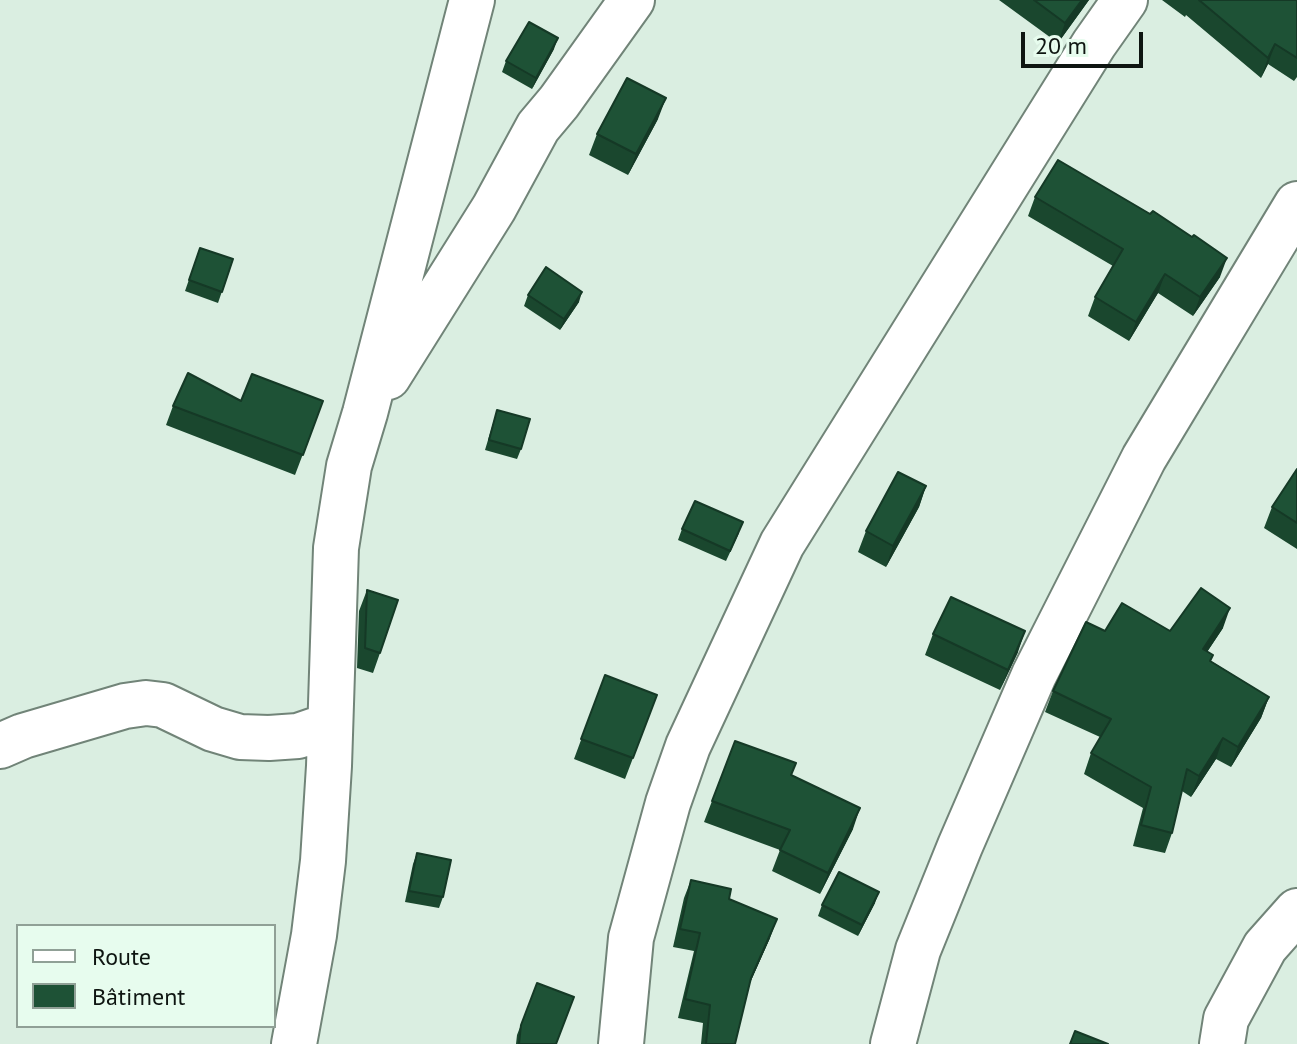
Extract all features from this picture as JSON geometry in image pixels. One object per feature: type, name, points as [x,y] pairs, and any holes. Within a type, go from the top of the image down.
[{"type":"street","points":[[294,1044],[318,905],[328,781],[336,548],[349,466],[472,0]]},
{"type":"street","points":[[365,413],[494,208],[538,127],[632,0]]},
{"type":"street","points":[[621,1044],[631,938],[668,803],[688,746],[782,544],[1094,44],[1125,0]]},
{"type":"street","points":[[893,1044],[918,950],[1034,675],[1144,458],[1297,204]]},
{"type":"street","points":[[0,746],[23,736],[125,706],[146,703],[163,705],[213,729],[240,737],[298,736],[330,725]]},
{"type":"street","points":[[1222,1044],[1226,1019],[1265,947],[1297,911]]},
{"type":"building","points":[[1034,0],[1082,0],[1065,23]]},
{"type":"building","points":[[1199,0],[1297,0],[1297,58],[1275,44],[1268,58]]},
{"type":"building","points":[[529,22],[558,38],[536,78],[506,61]]},
{"type":"building","points":[[627,78],[666,98],[636,154],[597,134]]},
{"type":"building","points":[[1058,160],[1150,214],[1153,211],[1227,258],[1200,297],[1165,274],[1136,322],[1095,297],[1123,249],[1035,197]]},
{"type":"building","points":[[200,248],[233,259],[222,292],[189,280]]},
{"type":"building","points":[[546,267],[582,292],[564,319],[528,295]]},
{"type":"building","points":[[188,373],[241,401],[252,374],[323,401],[303,455],[173,406]]},
{"type":"building","points":[[497,410],[530,419],[521,449],[489,440]]},
{"type":"building","points":[[1297,469],[1297,523],[1272,507]]},
{"type":"building","points":[[898,472],[926,486],[893,546],[866,531]]},
{"type":"building","points":[[695,501],[743,522],[730,551],[682,529]]},
{"type":"building","points":[[1201,588],[1230,608],[1203,649],[1213,655],[1210,661],[1269,697],[1238,747],[1223,738],[1199,776],[1187,769],[1172,833],[1141,825],[1151,787],[1091,753],[1111,719],[1053,691],[1086,622],[1105,631],[1122,603],[1170,631]]},
{"type":"building","points":[[367,590],[398,600],[380,653],[365,648]]},
{"type":"building","points":[[951,597],[1025,631],[1008,670],[933,634]]},
{"type":"building","points":[[605,675],[657,695],[633,758],[581,739]]},
{"type":"building","points":[[735,741],[796,763],[791,775],[860,808],[828,873],[780,850],[790,830],[712,801]]},
{"type":"building","points":[[417,853],[451,860],[443,897],[409,891]]},
{"type":"building","points":[[839,872],[879,892],[862,925],[822,905]]},
{"type":"building","points":[[691,880],[731,889],[729,899],[777,919],[751,978],[735,1044],[706,1044],[710,1005],[685,999],[700,933],[680,929]]},
{"type":"building","points":[[537,983],[574,997],[556,1044],[519,1044],[521,1025]]},
{"type":"building","points":[[1075,1031],[1108,1044],[1070,1044]]}]
